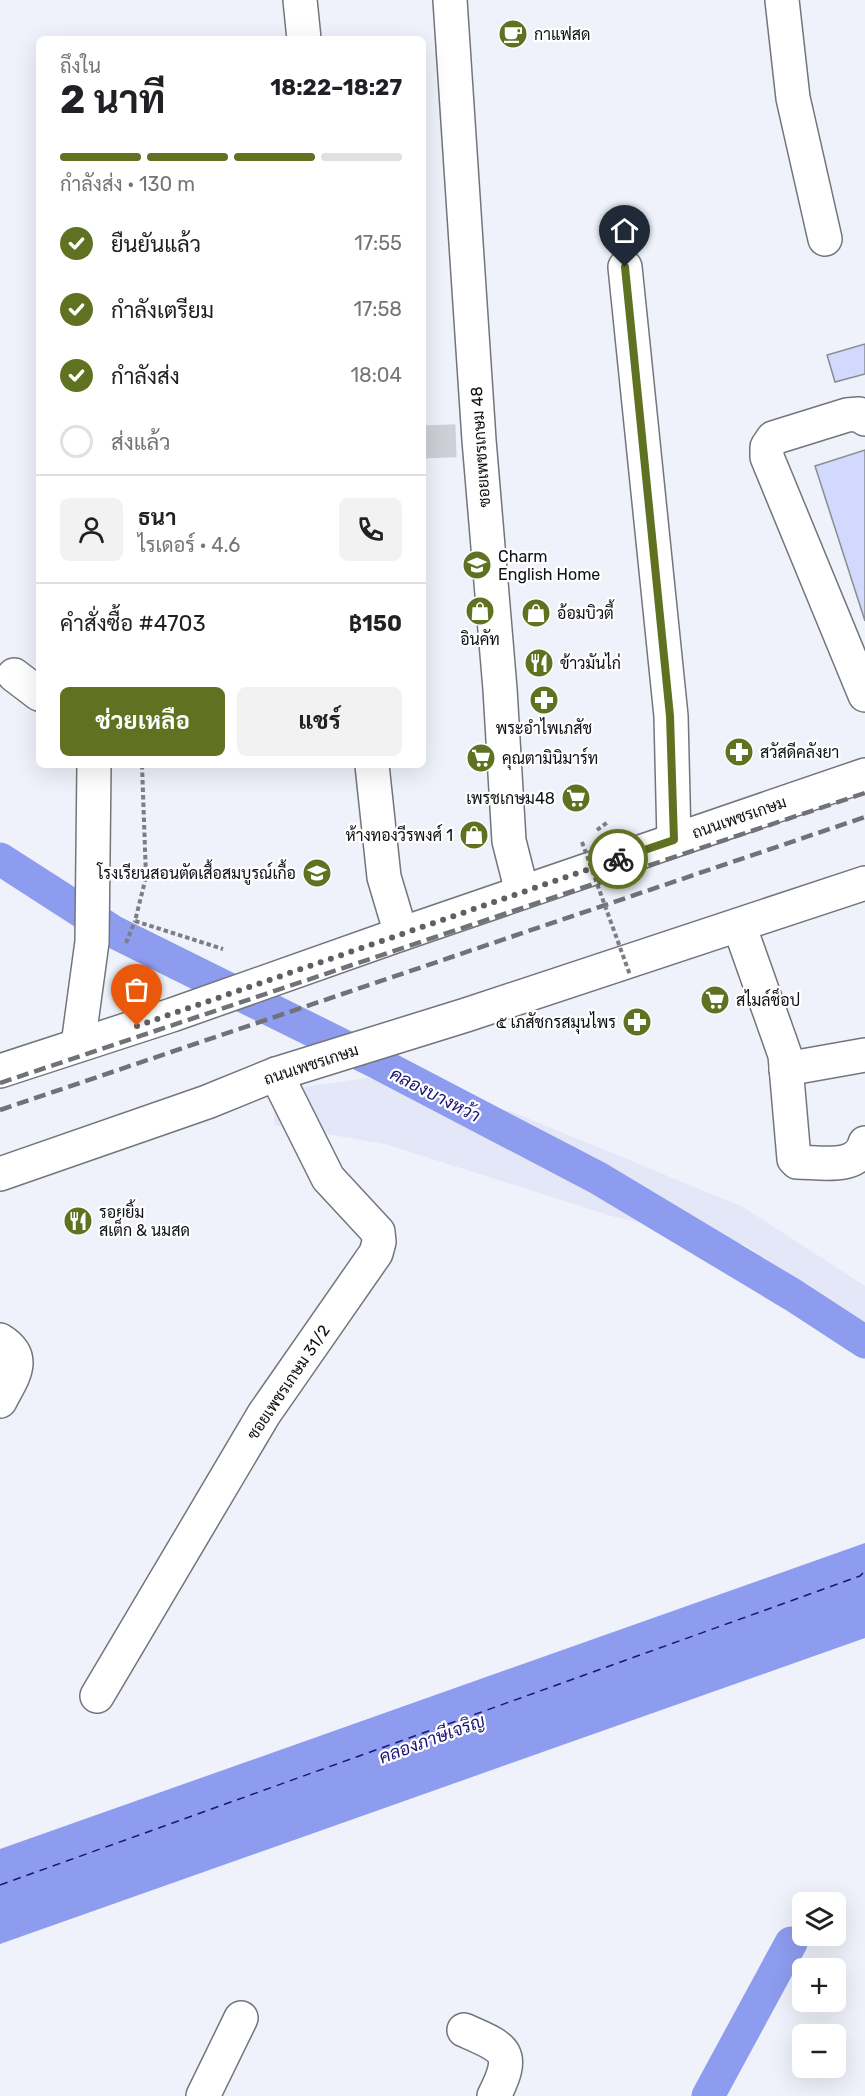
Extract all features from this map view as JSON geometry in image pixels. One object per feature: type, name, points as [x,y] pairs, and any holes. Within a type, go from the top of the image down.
[{"type":"street","points":[[300,0],[304,36]]},
{"type":"street","name":"ซอยเพชรเกษม 48","points":[[450,0],[478,428],[500,689],[509,840],[522,892]]},
{"type":"street","points":[[782,0],[793,98],[825,239]]},
{"type":"street","points":[[625,267],[670,716],[674,840]]},
{"type":"street","points":[[865,419],[859,414],[847,415],[772,438],[767,447],[767,457],[865,695]]},
{"type":"street","points":[[78,1045],[92,942],[94,768]]},
{"type":"street","points":[[372,768],[384,877],[401,934]]},
{"type":"street","name":"ถนนเพชรเกษม","points":[[0,1071],[172,1015],[865,775]]},
{"type":"street","name":"ถนนเพชรเกษม","points":[[0,1174],[207,1102],[276,1074],[865,883]]},
{"type":"street","points":[[739,925],[785,1055],[794,1159],[797,1162],[849,1162],[856,1157],[865,1143]]},
{"type":"street","points":[[786,1069],[865,1055]]},
{"type":"street","name":"ซอยเพชรเกษม 31/2","points":[[97,1696],[264,1413],[376,1253],[379,1242],[378,1232],[328,1178],[276,1074]]},
{"type":"street","points":[[0,1340],[10,1347],[16,1357],[17,1367],[0,1401]]},
{"type":"street","points":[[203,2096],[241,2018]]},
{"type":"street","points":[[464,2030],[496,2044],[505,2055],[505,2075],[494,2096]]},
{"type":"path","points":[[123,949],[135,921],[146,877],[142,768]]},
{"type":"path","points":[[582,842],[630,975]]},
{"type":"path","points":[[135,921],[223,949]]},
{"type":"shaded area","points":[[367,1078],[515,1113],[743,1207],[865,1286],[865,1328],[746,1245],[615,1217],[385,1144],[274,1125],[275,1091]]},
{"type":"water","name":"คลองภาษีเจริญ","points":[[865,1543],[865,1638],[0,1944],[0,1849]]},
{"type":"building","points":[[865,344],[865,374],[835,382],[827,355]]},
{"type":"building","points":[[865,450],[865,621],[815,466]]},
{"type":"waterway","name":"คลองบางหว้า","points":[[0,859],[112,931],[374,1061],[598,1178],[793,1295],[865,1342]]},
{"type":"waterway","points":[[708,2096],[791,1943]]},
{"type":"ferry route","points":[[0,1885],[860,1576],[865,1571]]},
{"type":"tunnel","points":[[426,442],[479,440]]},
{"type":"railway","points":[[0,1083],[865,793]]},
{"type":"railway","points":[[0,1110],[865,817]]},
{"type":"way so far","points":[[137,1026],[618,859]]},
{"type":"place","name":"กาแฟสด","points":[[513,34]]},
{"type":"place","name":"Charm English Home","points":[[477,565]]},
{"type":"place","name":"อินคัท","points":[[480,611]]},
{"type":"place","name":"อ้อมบิวตี้","points":[[536,613]]},
{"type":"place","name":"ข้าวมันไก่","points":[[539,663]]},
{"type":"place","name":"พระอำไพเภสัช","points":[[544,700]]},
{"type":"place","name":"สวัสดีคลังยา","points":[[739,752]]},
{"type":"place","name":"คุณตามินิมาร์ท","points":[[481,758]]},
{"type":"place","name":"เพรชเกษม48","points":[[576,798]]},
{"type":"place","name":"ห้างทองวีรพงศ์ 1","points":[[474,835]]},
{"type":"place","name":"โรงเรียนสอนตัดเสื้อสมบูรณ์เกื้อ","points":[[317,873]]},
{"type":"place","name":"สไมล์ช็อป","points":[[715,1000]]},
{"type":"place","name":"๕ เภสัชกรสมุนไพร","points":[[637,1022]]},
{"type":"place","name":"รอยยิ้ม สเต็ก & นมสด","points":[[78,1221]]},
{"type":"route","points":[[618,859],[674,840],[670,716],[625,267]]}]
